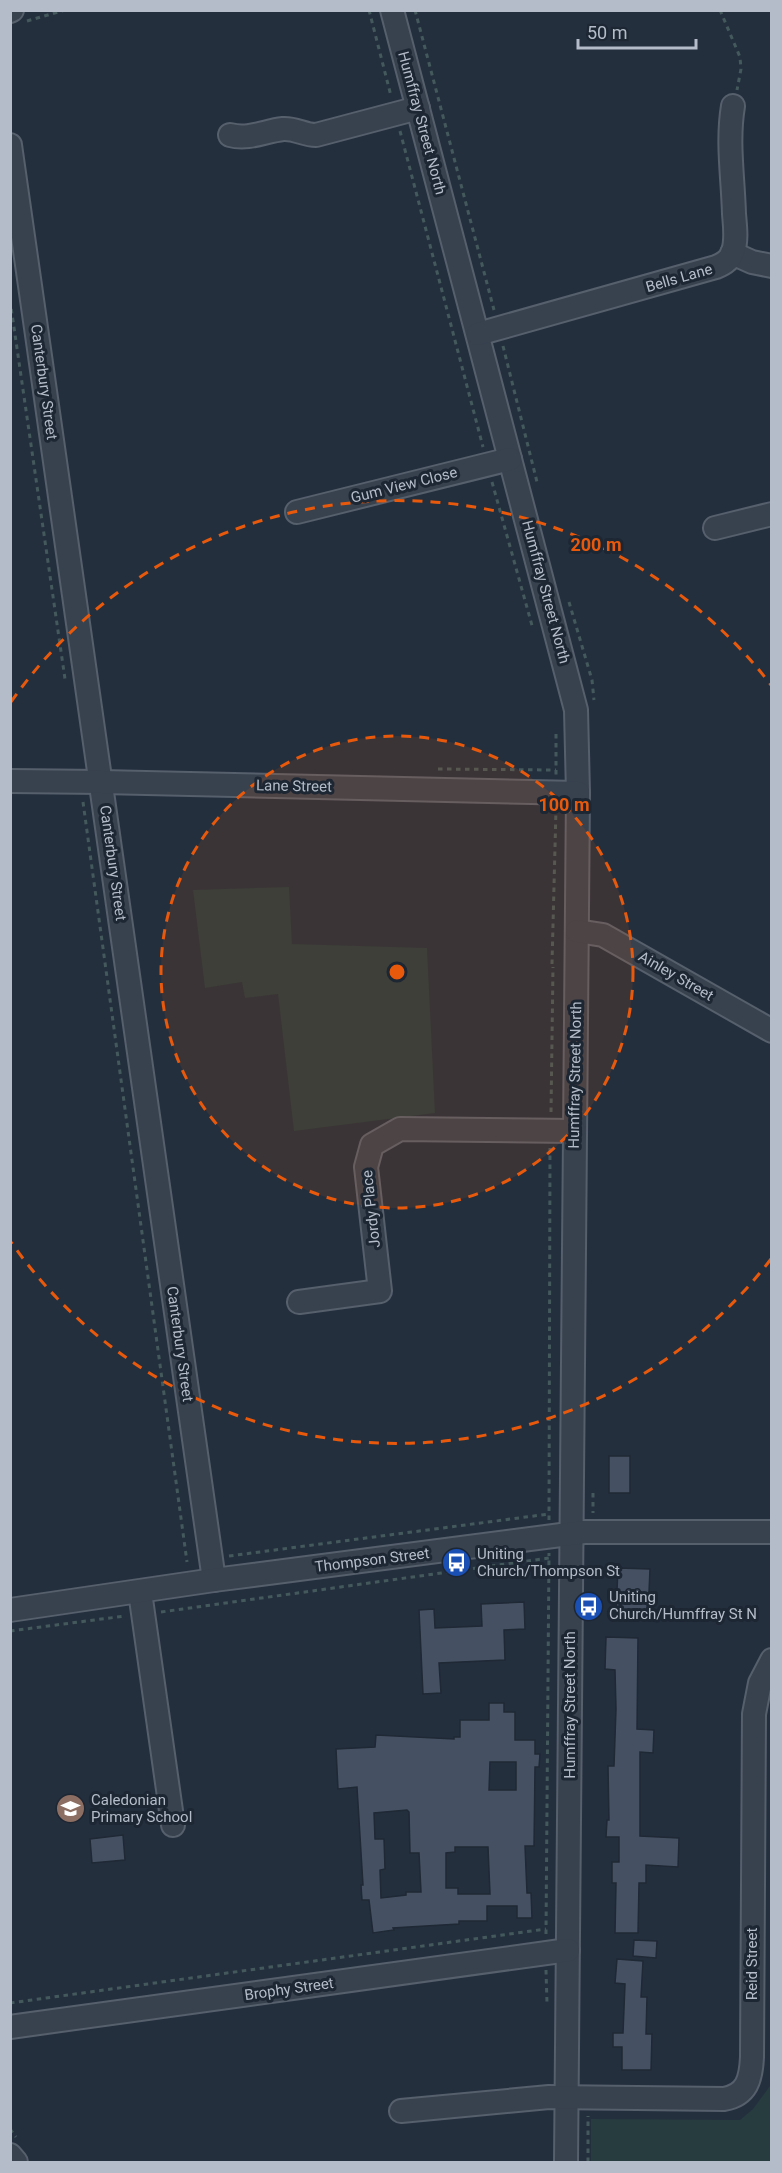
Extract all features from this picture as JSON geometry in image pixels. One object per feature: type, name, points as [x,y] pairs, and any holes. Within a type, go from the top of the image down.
[{"type":"street","name":"Humffray Street North","points":[[392,10],[418,108],[489,331],[510,459],[574,700],[567,792],[577,932],[574,1131],[555,1535],[557,1951],[566,2098],[566,2163]]},
{"type":"street","points":[[733,106],[729,138],[735,238],[732,253],[752,262],[771,266]]},
{"type":"street","points":[[230,135],[244,138],[292,129],[307,135],[316,135],[418,108]]},
{"type":"street","name":"Canterbury Street","points":[[10,145],[214,1580]]},
{"type":"street","name":"Bells Lane","points":[[489,331],[716,267],[726,262],[732,253]]},
{"type":"street","name":"Gum View Close","points":[[297,512],[510,459]]},
{"type":"street","points":[[716,528],[771,514]]},
{"type":"street","name":"Lane Street","points":[[10,781],[567,792]]},
{"type":"street","name":"Ainley Street","points":[[577,932],[603,935],[771,1031]]},
{"type":"street","name":"Jordy Place","points":[[299,1302],[380,1292],[366,1167],[372,1145],[400,1129],[574,1131]]},
{"type":"street","name":"Thompson Street","points":[[10,1610],[141,1603],[214,1580],[555,1535],[592,1532],[771,1532]]},
{"type":"street","points":[[141,1603],[173,1825]]},
{"type":"street","name":"Reid Street","points":[[401,2111],[549,2097],[718,2100],[731,2098],[747,2086],[751,2072],[762,1982],[754,1714],[760,1683],[771,1659]]},
{"type":"street","name":"Brophy Street","points":[[10,2027],[557,1951]]},
{"type":"street","points":[[10,2155],[16,2163]]},
{"type":"path","points":[[16,14],[65,10]]},
{"type":"path","points":[[369,10],[535,634]]},
{"type":"path","points":[[415,10],[489,331],[533,462]]},
{"type":"path","points":[[720,10],[741,61],[741,74],[733,106]]},
{"type":"path","points":[[10,300],[66,686]]},
{"type":"path","points":[[556,730],[567,792],[552,965],[550,1131],[555,1535],[546,1929],[557,1951]]},
{"type":"path","points":[[82,800],[187,1562]]},
{"type":"path","points":[[227,1557],[555,1535]]},
{"type":"path","points":[[10,1631],[141,1603],[555,1535]]},
{"type":"path","points":[[10,2003],[546,1929]]},
{"type":"path","points":[[588,2111],[588,2163]]},
{"type":"green space","points":[[289,887],[292,944],[427,948],[435,1113],[294,1131],[278,994],[245,998],[242,982],[205,988],[193,890]]},
{"type":"green space","points":[[771,2050],[771,2162],[591,2162],[591,2119],[740,2120],[753,2109],[770,2086]]},
{"type":"building","points":[[609,1456],[630,1456],[630,1493],[609,1493]]},
{"type":"building","points":[[618,1568],[650,1569],[648,1615],[616,1613]]},
{"type":"building","points":[[524,1602],[525,1629],[504,1630],[505,1660],[439,1663],[441,1693],[423,1694],[419,1610],[434,1609],[435,1628],[482,1626],[481,1604]]},
{"type":"building","points":[[606,1637],[638,1638],[637,1729],[654,1730],[653,1753],[640,1752],[640,1836],[679,1838],[678,1867],[646,1865],[646,1883],[639,1883],[638,1933],[615,1933],[616,1883],[612,1883],[612,1862],[619,1862],[619,1837],[606,1837],[607,1820],[609,1820],[608,1766],[614,1766],[615,1670],[605,1669]]},
{"type":"building","points":[[489,1703],[504,1703],[504,1712],[515,1712],[515,1740],[535,1740],[535,1754],[540,1754],[539,1767],[535,1767],[534,1846],[525,1846],[527,1893],[531,1893],[532,1918],[517,1918],[517,1906],[487,1906],[487,1921],[459,1921],[459,1924],[393,1928],[394,1930],[373,1933],[369,1900],[362,1900],[357,1787],[338,1789],[336,1749],[375,1747],[376,1735],[454,1739],[454,1737],[460,1737],[460,1720],[489,1720]],"holes":[[[490,1762],[516,1762],[516,1790],[489,1790]],[[407,1810],[409,1812],[410,1853],[419,1853],[421,1892],[406,1892],[406,1895],[381,1898],[380,1870],[385,1869],[384,1839],[375,1839],[374,1813]],[[455,1847],[488,1847],[490,1894],[458,1894],[458,1888],[446,1888],[446,1853],[455,1852]]]},
{"type":"building","points":[[123,1835],[125,1860],[92,1863],[90,1839]]},
{"type":"building","points":[[634,1940],[657,1941],[656,1958],[633,1956]]},
{"type":"building","points":[[617,1959],[643,1961],[641,1997],[647,1997],[646,2034],[652,2034],[651,2070],[622,2070],[622,2047],[613,2047],[613,2033],[623,2033],[625,1984],[615,1983]]},
{"type":"place","name":"Uniting Church/Thompson St","points":[[456,1563]]},
{"type":"place","name":"Uniting Church/Humffray St N","points":[[588,1606]]},
{"type":"place","name":"Caledonian Primary School","points":[[70,1809]]}]
